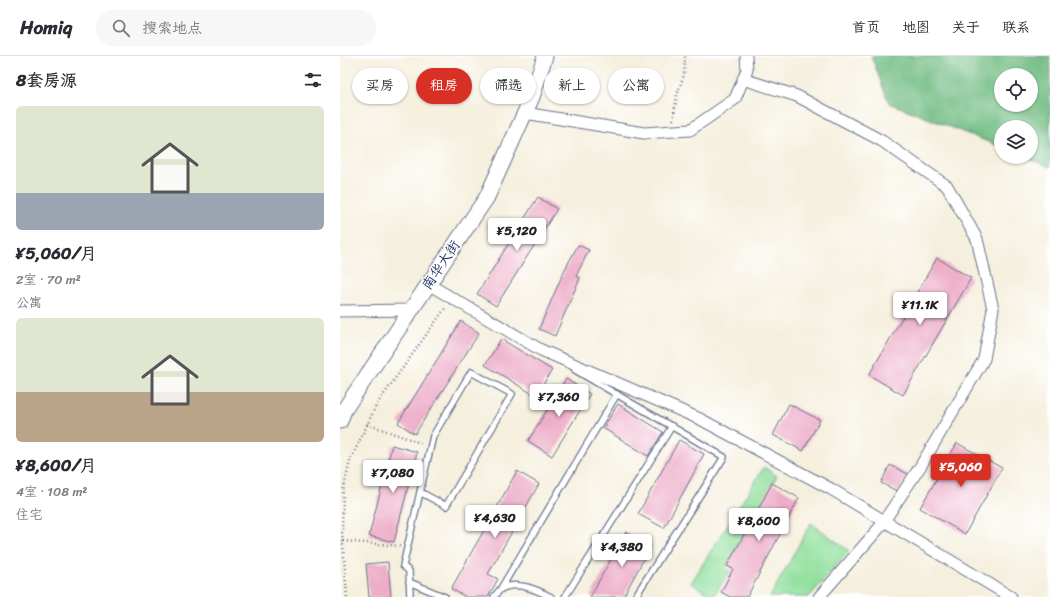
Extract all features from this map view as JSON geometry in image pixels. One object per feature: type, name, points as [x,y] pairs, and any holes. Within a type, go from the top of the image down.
[{"type":"main road","name":"南华大街","points":[[340,422],[344,410],[487,197],[532,97],[545,56]]},
{"type":"street","points":[[525,113],[644,133],[690,130],[735,99],[747,70],[746,56]]},
{"type":"street","points":[[743,79],[797,96],[882,141],[948,186],[977,239],[993,309],[984,359],[920,467],[880,527],[819,597]]},
{"type":"street","points":[[428,284],[541,350],[700,419],[831,489],[1011,597]]},
{"type":"street","points":[[340,310],[411,310]]},
{"type":"lane","points":[[541,350],[724,457],[635,597]]},
{"type":"lane","points":[[410,597],[409,571],[403,566],[407,547],[420,492],[431,447],[433,436],[472,372],[512,394],[446,506],[420,492]]},
{"type":"lane","points":[[494,597],[500,590],[617,394]]},
{"type":"lane","points":[[565,597],[672,426]]},
{"type":"lane","points":[[409,582],[445,597]]},
{"type":"lane","points":[[500,590],[514,585],[534,589],[551,597]]},
{"type":"path","points":[[673,132],[672,128],[677,95],[684,75],[685,56]]},
{"type":"path","points":[[347,597],[343,541],[343,491],[350,461],[377,404],[452,298]]},
{"type":"path","points":[[367,424],[431,447]]},
{"type":"path","points":[[343,541],[407,547]]},
{"type":"green space","points":[[871,56],[1050,56],[1050,167],[1038,162],[1038,120],[994,120],[994,144],[889,103]]},
{"type":"green space","points":[[764,467],[777,476],[725,568],[730,571],[713,597],[691,583]]},
{"type":"green space","points":[[811,523],[849,551],[809,597],[770,597]]},
{"type":"building","points":[[538,197],[557,209],[496,306],[477,294]]},
{"type":"building","points":[[578,245],[589,250],[576,276],[580,278],[555,336],[539,329],[564,271]]},
{"type":"building","points":[[937,258],[971,278],[903,395],[869,375]]},
{"type":"building","points":[[461,321],[479,333],[415,434],[398,423]]},
{"type":"building","points":[[501,339],[552,370],[536,396],[485,365]]},
{"type":"building","points":[[566,379],[590,394],[552,456],[528,441]]},
{"type":"building","points":[[618,404],[663,432],[648,456],[603,428]]},
{"type":"building","points":[[789,404],[820,420],[803,451],[773,435]]},
{"type":"building","points":[[679,440],[704,454],[664,528],[638,514]]},
{"type":"building","points":[[957,443],[1002,468],[965,534],[920,508]]},
{"type":"building","points":[[392,445],[417,452],[394,542],[369,536]]},
{"type":"building","points":[[890,465],[908,474],[899,492],[881,483]]},
{"type":"building","points":[[517,471],[539,484],[488,574],[498,579],[488,597],[466,597],[451,589]]},
{"type":"building","points":[[772,483],[799,498],[747,597],[730,597],[721,592],[733,569],[727,566],[747,529],[754,533],[762,519],[755,515]]},
{"type":"building","points":[[626,532],[651,546],[623,597],[590,597]]},
{"type":"building","points":[[388,562],[391,597],[369,597],[366,564]]}]
